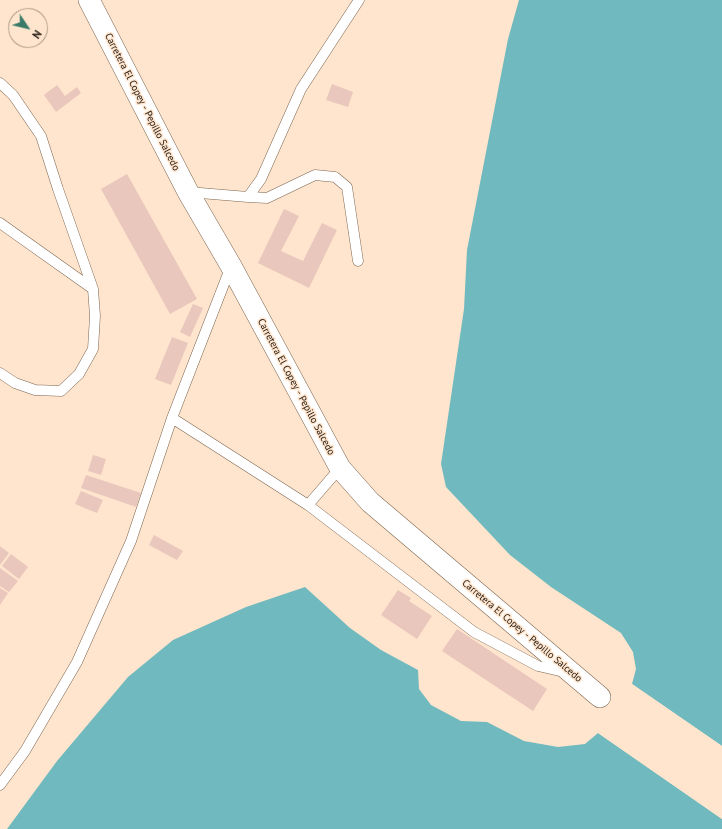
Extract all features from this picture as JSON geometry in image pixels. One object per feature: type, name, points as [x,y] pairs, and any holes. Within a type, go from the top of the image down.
[{"type":"street","name":"Carretera El Copey - Pepillo Salcedo","points":[[89,0],[188,192],[231,266],[340,468],[370,502],[600,697]]},
{"type":"lane","points":[[248,197],[261,179],[301,89],[359,0]]},
{"type":"lane","points":[[0,83],[13,95],[41,136],[60,196],[93,289],[95,316],[93,349],[79,374],[61,391],[34,390],[15,383],[0,373]]},
{"type":"lane","points":[[188,192],[267,198],[315,175],[335,177],[347,187],[358,261]]},
{"type":"lane","points":[[0,223],[93,289]]},
{"type":"lane","points":[[0,785],[25,751],[77,662],[131,541],[172,418],[231,266]]},
{"type":"lane","points":[[172,418],[308,506],[474,632],[538,666],[572,674]]},
{"type":"lane","points":[[308,506],[340,468]]},
{"type":"water","points":[[519,0],[722,0],[722,746],[632,684],[636,669],[633,652],[621,633],[551,587],[510,555],[446,487],[441,464],[464,309],[467,250],[508,39]]},
{"type":"water","points":[[305,587],[350,628],[381,650],[418,670],[419,689],[431,705],[461,721],[487,722],[524,741],[558,747],[585,744],[598,733],[722,819],[722,829],[7,829],[57,761],[128,677],[173,640],[246,607]]},
{"type":"pier","points":[[632,684],[722,746],[722,748],[631,686]]},
{"type":"pier","points":[[599,731],[722,816],[722,819],[598,733]]},
{"type":"building","points":[[332,84],[353,92],[348,107],[326,100]]},
{"type":"building","points":[[57,85],[65,96],[77,87],[81,93],[56,112],[44,95]]},
{"type":"building","points":[[127,174],[197,299],[170,314],[101,189]]},
{"type":"building","points":[[284,209],[299,216],[281,251],[303,261],[322,223],[337,230],[309,288],[258,263]]},
{"type":"building","points":[[193,304],[203,308],[190,337],[180,332]]},
{"type":"building","points":[[172,337],[188,343],[171,385],[155,379]]},
{"type":"building","points":[[93,455],[106,459],[101,475],[88,471]]},
{"type":"building","points":[[86,475],[141,493],[136,507],[81,488]]},
{"type":"building","points":[[81,491],[103,500],[97,513],[75,504]]},
{"type":"building","points":[[154,535],[183,551],[177,560],[149,545]]},
{"type":"building","points":[[0,546],[9,553],[0,565]]},
{"type":"building","points":[[11,554],[28,567],[19,579],[2,566]]},
{"type":"building","points":[[0,568],[18,581],[9,592],[0,586]]},
{"type":"building","points":[[0,588],[8,593],[0,605]]},
{"type":"building","points":[[398,590],[411,598],[409,601],[432,616],[417,639],[381,615]]},
{"type":"building","points":[[457,629],[547,689],[533,711],[442,651]]}]
